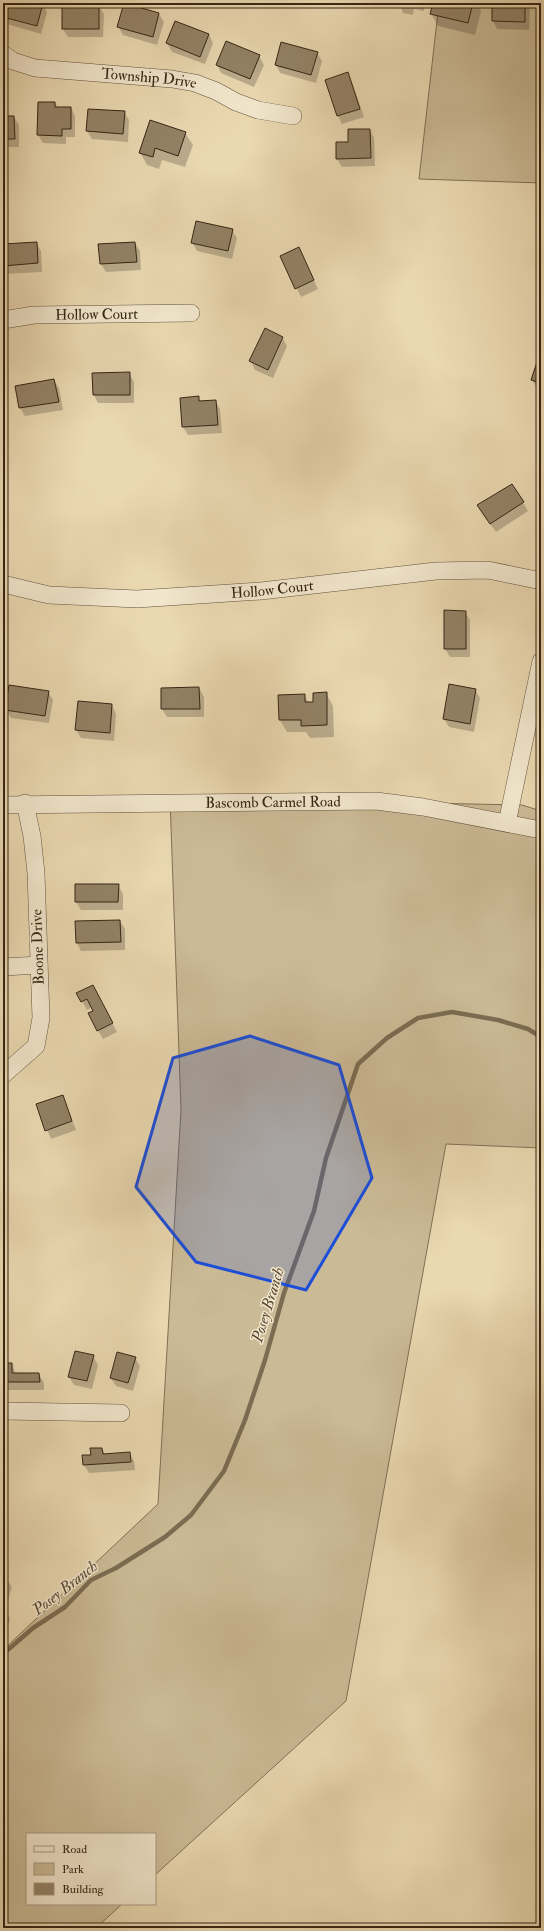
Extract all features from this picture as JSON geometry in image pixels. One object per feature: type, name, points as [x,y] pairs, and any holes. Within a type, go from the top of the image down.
[{"type":"street","name":"Township Drive","points":[[3,54],[13,60],[35,68],[172,79],[187,82],[216,91],[236,102],[258,110],[293,116]]},
{"type":"street","name":"Hollow Court","points":[[3,320],[34,315],[191,313]]},
{"type":"street","name":"Hollow Court","points":[[3,584],[49,596],[137,599],[261,591],[436,571],[488,570],[541,582]]},
{"type":"street","points":[[507,823],[541,661]]},
{"type":"street","name":"Bascomb Carmel Road","points":[[3,805],[376,801],[423,807],[541,830]]},
{"type":"street","name":"Boone Drive","points":[[3,1075],[36,1046],[41,1018],[36,873],[32,836],[26,804]]},
{"type":"street","points":[[3,967],[39,965]]},
{"type":"street","points":[[3,1411],[122,1413]]},
{"type":"highlighted area","points":[[250,1036],[339,1065],[372,1178],[306,1290],[196,1262],[136,1187],[173,1058]]},
{"type":"green space","points":[[439,3],[541,3],[541,183],[419,179]]},
{"type":"green space","points":[[170,798],[522,805],[541,811],[541,1148],[446,1144],[346,1701],[156,1874],[156,1833],[26,1833],[26,1905],[121,1905],[96,1928],[3,1928],[3,1650],[158,1504],[181,1110]]},
{"type":"building","points":[[4,3],[43,3],[37,26],[3,17]]},
{"type":"building","points":[[124,3],[159,13],[153,37],[117,27]]},
{"type":"building","points":[[398,3],[409,3],[408,7],[397,5]]},
{"type":"building","points":[[433,3],[473,3],[468,23],[430,14]]},
{"type":"building","points":[[492,3],[525,3],[525,22],[492,21]]},
{"type":"building","points":[[62,5],[99,5],[99,29],[62,29]]},
{"type":"building","points":[[175,21],[209,34],[200,57],[166,43]]},
{"type":"building","points":[[226,41],[260,55],[250,79],[216,65]]},
{"type":"building","points":[[281,42],[318,52],[311,75],[275,65]]},
{"type":"building","points":[[348,72],[360,109],[337,116],[325,80]]},
{"type":"building","points":[[38,102],[55,102],[55,107],[71,107],[71,129],[62,129],[62,136],[37,135]]},
{"type":"building","points":[[88,109],[125,111],[123,134],[86,131]]},
{"type":"building","points":[[3,116],[14,116],[15,139],[3,139]]},
{"type":"building","points":[[150,120],[186,132],[178,156],[155,148],[153,157],[139,153]]},
{"type":"building","points":[[348,129],[370,129],[371,158],[336,159],[336,142],[348,142]]},
{"type":"building","points":[[196,221],[233,229],[228,251],[191,243]]},
{"type":"building","points":[[37,242],[38,263],[3,266],[3,244]]},
{"type":"building","points":[[135,242],[137,262],[100,264],[98,244]]},
{"type":"building","points":[[299,247],[314,280],[295,289],[280,256]]},
{"type":"building","points":[[265,328],[283,337],[268,370],[249,361]]},
{"type":"building","points":[[537,362],[541,363],[541,383],[531,380]]},
{"type":"building","points":[[130,372],[130,395],[93,395],[92,373]]},
{"type":"building","points":[[54,379],[59,402],[19,408],[15,386]]},
{"type":"building","points":[[199,396],[199,401],[216,400],[218,425],[182,427],[180,398]]},
{"type":"building","points":[[512,484],[524,502],[490,524],[477,505]]},
{"type":"building","points":[[444,610],[466,611],[466,649],[444,649]]},
{"type":"building","points":[[449,684],[476,689],[470,724],[443,719]]},
{"type":"building","points":[[9,685],[49,691],[45,716],[5,710]]},
{"type":"building","points":[[199,687],[200,709],[161,709],[161,688]]},
{"type":"building","points":[[327,692],[327,725],[301,726],[301,720],[279,720],[278,695],[305,694],[305,702],[313,702],[313,693]]},
{"type":"building","points":[[78,701],[112,704],[110,733],[75,730]]},
{"type":"building","points":[[75,884],[119,884],[118,902],[75,902]]},
{"type":"building","points":[[120,920],[121,942],[76,943],[75,921]]},
{"type":"building","points":[[93,985],[113,1023],[97,1031],[88,1013],[93,1011],[87,999],[81,1002],[76,993]]},
{"type":"building","points":[[63,1095],[72,1121],[45,1131],[36,1104]]},
{"type":"building","points":[[75,1351],[94,1355],[87,1381],[68,1377]]},
{"type":"building","points":[[117,1352],[136,1357],[128,1383],[110,1378]]},
{"type":"building","points":[[3,1363],[12,1363],[12,1373],[39,1373],[40,1382],[3,1382]]},
{"type":"building","points":[[90,1448],[102,1448],[103,1454],[130,1452],[131,1462],[83,1465],[82,1455],[91,1455]]},
{"type":"waterway","name":"Posey Branch","points":[[3,1654],[33,1628],[65,1607],[91,1580],[116,1568],[165,1537],[191,1515],[224,1471],[245,1420],[265,1360],[284,1293],[314,1211],[326,1158],[358,1064],[387,1038],[418,1018],[452,1012],[498,1020],[528,1029],[541,1037]]}]
